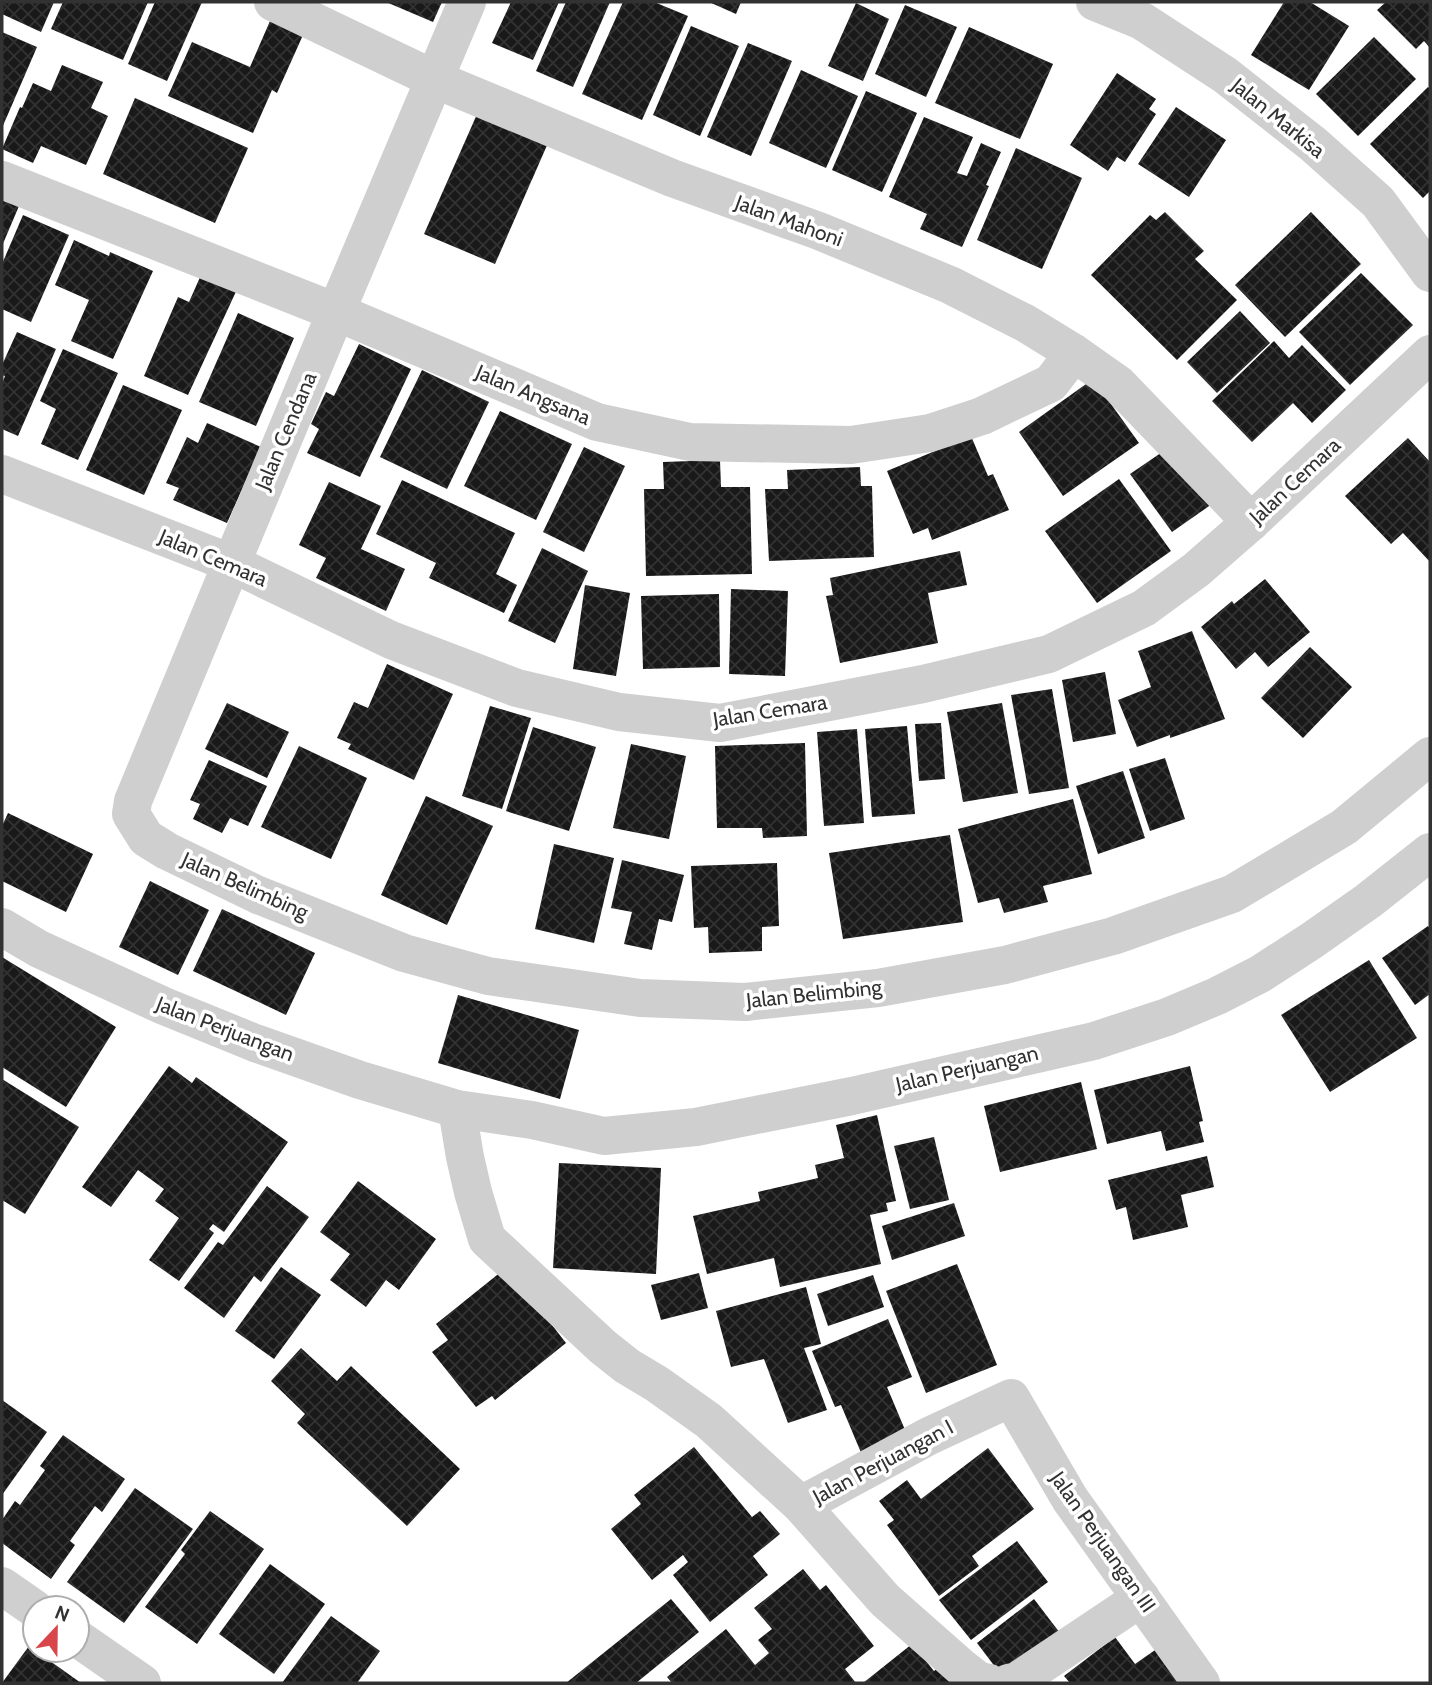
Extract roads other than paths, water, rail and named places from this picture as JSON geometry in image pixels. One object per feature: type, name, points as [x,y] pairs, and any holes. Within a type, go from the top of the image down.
[{"type":"street","name":"Jalan Mahoni","points":[[273,2],[433,79],[672,178],[820,231],[950,285],[1025,323],[1118,384],[1251,522]]},
{"type":"street","name":"Jalan Cendana","points":[[167,851],[146,838],[137,826],[131,814],[133,801],[467,2]]},
{"type":"street","name":"Jalan Markisa","points":[[1095,2],[1142,21],[1225,75],[1313,144],[1378,202],[1430,273]]},
{"type":"street","name":"Jalan Angsana","points":[[2,180],[336,312],[597,422],[690,442],[851,445],[930,433],[982,416],[1051,383],[1074,353]]},
{"type":"street","name":"Jalan Cemara","points":[[2,474],[231,563],[391,639],[517,688],[619,712],[720,723],[923,684],[1049,654],[1144,608],[1196,570],[1251,522],[1430,354]]},
{"type":"street","name":"Jalan Belimbing","points":[[167,851],[258,895],[404,953],[488,976],[640,998],[744,1002],[878,988],[1004,965],[1113,936],[1232,894],[1344,827],[1430,756]]},
{"type":"street","name":"Jalan Perjuangan","points":[[2,927],[39,949],[164,1006],[255,1043],[360,1080],[457,1109],[532,1120],[604,1136],[696,1127],[852,1096],[1094,1041],[1167,1017],[1260,974],[1345,917],[1430,852]]},
{"type":"street","points":[[457,1109],[470,1181],[487,1239],[603,1347],[709,1421],[801,1505]]},
{"type":"street","name":"Jalan Perjuangan I","points":[[989,1683],[979,1681],[961,1667],[886,1600],[801,1505],[929,1436],[1011,1398]]},
{"type":"street","name":"Jalan Perjuangan III","points":[[1011,1398],[1070,1499],[1201,1683]]},
{"type":"street","points":[[2,1586],[21,1599]]},
{"type":"street","points":[[1008,1683],[1017,1681],[1141,1598]]},
{"type":"street","points":[[91,1648],[142,1683]]}]
